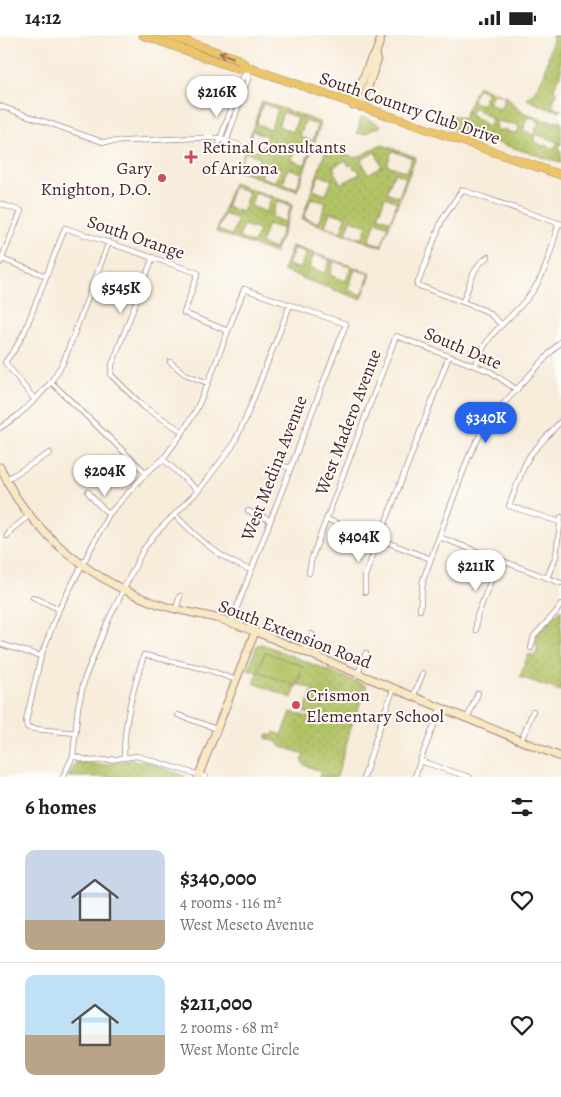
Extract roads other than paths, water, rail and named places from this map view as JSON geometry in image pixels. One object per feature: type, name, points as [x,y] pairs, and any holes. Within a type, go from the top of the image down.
[{"type":"main road","name":"South Country Club Drive","points":[[143,35],[238,69],[250,69],[561,175]]},
{"type":"main road","name":"South Country Club Drive","points":[[167,35],[238,59],[250,69]]},
{"type":"street","points":[[357,106],[378,61],[375,55],[382,35]]},
{"type":"street","points":[[220,141],[243,77],[250,69]]},
{"type":"street","points":[[226,143],[250,69]]},
{"type":"street","points":[[0,106],[103,142],[197,137],[214,139],[238,147]]},
{"type":"street","points":[[475,366],[483,348],[527,299],[537,285],[560,224],[462,190],[442,220],[417,285],[463,301],[490,314],[502,325]]},
{"type":"street","points":[[0,204],[20,211],[1,261],[46,276],[24,333],[5,362],[35,400]]},
{"type":"street","name":"South Orange","points":[[46,276],[65,227],[198,273],[184,313],[228,331]]},
{"type":"street","points":[[0,428],[35,400],[51,382],[66,355],[109,242]]},
{"type":"street","points":[[153,257],[112,365],[111,375],[144,407],[184,432]]},
{"type":"street","points":[[463,301],[475,270],[480,262],[488,257]]},
{"type":"street","points":[[63,777],[73,756],[76,733],[78,707],[85,677],[108,621],[143,550],[155,534],[198,491],[232,447],[245,420],[290,305],[244,289],[208,383],[184,432],[163,459],[146,473],[109,514],[59,609],[41,656],[26,721],[27,727],[30,729],[76,733]]},
{"type":"street","name":"West Medina Avenue","points":[[231,623],[346,324],[290,305]]},
{"type":"street","name":"South Date","points":[[396,336],[475,366],[503,379],[517,390]]},
{"type":"street","name":"West Madero Avenue","points":[[309,573],[312,557],[396,336]]},
{"type":"street","points":[[420,611],[423,580],[469,456],[495,413],[561,341]]},
{"type":"street","points":[[365,592],[365,576],[449,356]]},
{"type":"street","points":[[170,362],[184,373],[208,383]]},
{"type":"street","points":[[51,382],[146,473]]},
{"type":"street","points":[[560,522],[509,507],[530,455],[561,421]]},
{"type":"street","points":[[7,479],[50,453]]},
{"type":"street","points":[[163,459],[198,491]]},
{"type":"street","points":[[280,465],[290,468]]},
{"type":"street","name":"South Extension Road","points":[[0,467],[16,497],[30,515],[63,548],[83,564],[124,589],[176,609],[231,623],[305,651],[561,757]]},
{"type":"street","points":[[88,492],[109,514]]},
{"type":"street","points":[[248,511],[270,520]]},
{"type":"street","points":[[7,537],[12,529],[30,515]]},
{"type":"street","points":[[174,515],[212,550],[236,565],[251,571]]},
{"type":"street","points":[[547,578],[556,556],[561,517]]},
{"type":"street","points":[[326,519],[431,559]]},
{"type":"street","points":[[439,537],[561,583]]},
{"type":"street","points":[[476,630],[476,616],[499,560]]},
{"type":"street","points":[[34,597],[59,609]]},
{"type":"street","points":[[176,609],[180,597]]},
{"type":"street","points":[[531,649],[534,636],[561,604]]},
{"type":"street","points":[[73,756],[90,761],[137,756],[149,758],[201,777],[216,729],[255,632]]},
{"type":"street","points":[[305,651],[312,634]]},
{"type":"street","points":[[0,644],[41,656]]},
{"type":"street","points":[[358,673],[366,653]]},
{"type":"street","points":[[124,757],[124,739],[128,712],[144,655],[206,669],[236,680]]},
{"type":"street","points":[[413,697],[423,673]]},
{"type":"street","points":[[364,777],[394,688]]},
{"type":"street","points":[[467,719],[478,693]]},
{"type":"street","points":[[416,777],[420,761],[441,707]]},
{"type":"street","points":[[521,741],[533,711]]},
{"type":"street","points":[[178,715],[216,729]]},
{"type":"street","points":[[420,761],[467,777]]},
{"type":"place","name":"Retinal Consultants of Arizona","points":[[191,157]]},
{"type":"place","name":"Gary Knighton, D.O.","points":[[162,178]]},
{"type":"place","name":"Crismon Elementary School","points":[[296,705]]}]
